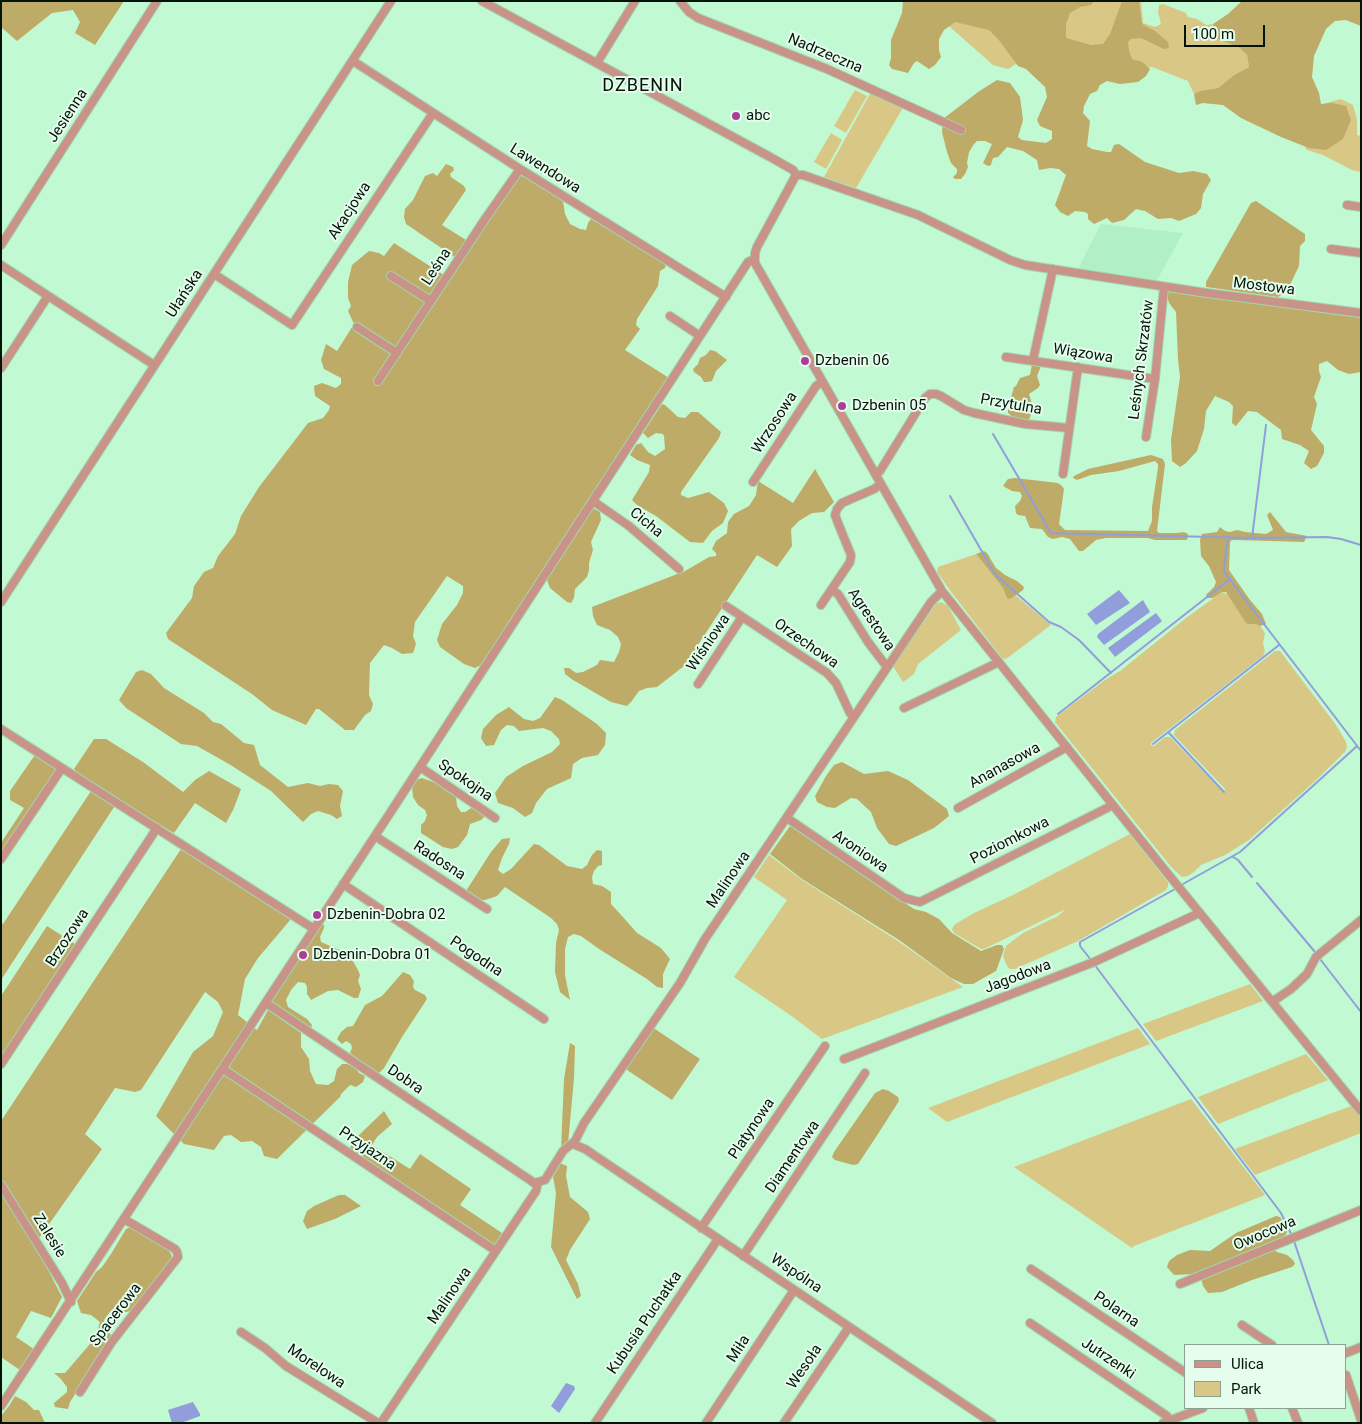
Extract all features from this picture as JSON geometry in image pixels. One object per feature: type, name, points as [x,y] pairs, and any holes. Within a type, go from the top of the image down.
[{"type":"street","name":"Jesienna","points":[[1,245],[158,1]]},
{"type":"street","name":"Ułańska","points":[[1,602],[391,1]]},
{"type":"street","points":[[482,1],[793,170],[796,175],[757,247],[754,259],[760,274],[942,591],[1361,1111]]},
{"type":"street","points":[[597,63],[635,1]]},
{"type":"street","name":"Nadrzeczna","points":[[680,1],[689,12],[698,18],[827,69],[961,130]]},
{"type":"street","name":"Lawendowa","points":[[352,61],[520,170],[726,297]]},
{"type":"street","name":"Akacjowa","points":[[214,274],[292,325],[433,113]]},
{"type":"street","name":"Leśna","points":[[378,382],[520,170]]},
{"type":"street","name":"Mostowa","points":[[796,175],[802,175],[918,215],[1010,260],[1164,287],[1361,313]]},
{"type":"street","points":[[1347,205],[1361,207]]},
{"type":"street","points":[[1332,249],[1361,253]]},
{"type":"street","points":[[1,1406],[266,1003],[748,262],[754,259]]},
{"type":"street","points":[[1,265],[154,365]]},
{"type":"street","points":[[1032,360],[1053,269]]},
{"type":"street","points":[[391,276],[431,301]]},
{"type":"street","name":"Leśnych Skrzatów","points":[[1146,436],[1155,379],[1164,287]]},
{"type":"street","points":[[1,368],[48,296]]},
{"type":"street","points":[[670,316],[700,336]]},
{"type":"street","points":[[357,327],[397,353]]},
{"type":"street","name":"Wiązowa","points":[[1006,357],[1155,379]]},
{"type":"street","points":[[1063,474],[1078,367]]},
{"type":"street","name":"Wrzosowa","points":[[753,482],[816,386],[822,382]]},
{"type":"street","name":"Przytulna","points":[[875,474],[880,471],[925,398],[930,394],[942,396],[964,410],[974,413],[1025,424],[1069,428]]},
{"type":"street","points":[[821,604],[850,562],[851,555],[835,515],[837,509],[842,503],[874,489],[880,484]]},
{"type":"street","name":"Cicha","points":[[593,501],[629,526],[679,569]]},
{"type":"street","name":"Agrestowa","points":[[832,590],[838,594],[868,642],[888,667]]},
{"type":"street","name":"Malinowa","points":[[379,1423],[496,1252],[536,1191],[538,1182],[545,1180],[563,1151],[573,1144],[584,1123],[680,983],[705,939],[932,602],[942,591]]},
{"type":"street","name":"Orzechowa","points":[[726,606],[827,673],[836,683],[848,709],[854,717]]},
{"type":"street","name":"Wiśniowa","points":[[698,684],[742,617]]},
{"type":"street","points":[[904,708],[998,662]]},
{"type":"street","points":[[1,729],[314,928]]},
{"type":"street","name":"Ananasowa","points":[[958,808],[1066,747]]},
{"type":"street","name":"Spokojna","points":[[420,767],[495,818]]},
{"type":"street","points":[[1,859],[62,768]]},
{"type":"street","name":"Poziomkowa","points":[[920,902],[1113,805]]},
{"type":"street","name":"Aroniowa","points":[[787,818],[904,898],[920,902]]},
{"type":"street","name":"Brzozowa","points":[[1,1064],[157,828]]},
{"type":"street","name":"Radosna","points":[[375,836],[487,909]]},
{"type":"street","name":"Pogodna","points":[[343,884],[544,1019]]},
{"type":"street","name":"Jagodowa","points":[[844,1059],[1094,962],[1199,912]]},
{"type":"street","points":[[1272,1002],[1291,989],[1307,974],[1316,957],[1361,920]]},
{"type":"street","name":"Dobra","points":[[266,1003],[530,1180],[538,1182]]},
{"type":"street","name":"Platynowa","points":[[701,1228],[825,1046]]},
{"type":"street","name":"Przyjazna","points":[[223,1068],[496,1252]]},
{"type":"street","name":"Diamentowa","points":[[743,1256],[866,1073]]},
{"type":"street","name":"Wspólna","points":[[573,1144],[585,1149],[992,1423]]},
{"type":"street","name":"Zalesie","points":[[1,1185],[57,1275],[70,1302]]},
{"type":"street","name":"Owocowa","points":[[1180,1284],[1361,1210]]},
{"type":"street","name":"Spacerowa","points":[[80,1392],[111,1343],[178,1257],[175,1249],[124,1219]]},
{"type":"street","name":"Kubusia Puchatka","points":[[595,1423],[718,1238]]},
{"type":"street","name":"Polarna","points":[[1031,1269],[1184,1372]]},
{"type":"street","name":"Miła","points":[[706,1423],[794,1290]]},
{"type":"street","name":"Jutrzenki","points":[[1030,1323],[1166,1416],[1166,1422]]},
{"type":"street","points":[[1242,1325],[1270,1344]]},
{"type":"street","name":"Wesoła","points":[[784,1423],[849,1327]]},
{"type":"street","name":"Morelowa","points":[[241,1332],[265,1348],[286,1366],[379,1423]]},
{"type":"street","points":[[1347,1353],[1361,1347]]},
{"type":"street","points":[[1347,1378],[1361,1420]]},
{"type":"street","points":[[1352,1395],[1361,1392]]},
{"type":"street","points":[[1166,1422],[1200,1409]]},
{"type":"street","points":[[1248,1409],[1254,1423]]},
{"type":"street","points":[[1292,1409],[1298,1423]]},
{"type":"shaded area","points":[[1,1],[124,1],[95,45],[75,33],[80,22],[73,10],[52,13],[17,41],[1,27]]},
{"type":"shaded area","points":[[903,1],[1094,1],[1091,5],[1080,7],[1070,13],[1066,24],[1066,38],[1091,45],[1103,44],[1110,34],[1122,1],[1139,1],[1142,24],[1155,31],[1168,42],[1169,48],[1164,49],[1141,38],[1131,39],[1128,42],[1132,59],[1142,62],[1150,69],[1146,76],[1138,82],[1120,84],[1107,81],[1100,85],[1097,91],[1090,94],[1083,113],[1090,121],[1087,146],[1092,149],[1111,152],[1114,145],[1119,144],[1145,162],[1179,173],[1193,171],[1207,174],[1211,180],[1203,194],[1201,208],[1196,214],[1179,221],[1171,218],[1158,219],[1145,211],[1136,209],[1124,220],[1112,223],[1107,218],[1094,224],[1088,219],[1088,214],[1085,212],[1075,211],[1068,216],[1060,212],[1055,205],[1066,175],[1059,169],[1039,170],[1037,160],[1023,151],[1007,147],[998,157],[993,158],[991,165],[988,166],[983,163],[992,144],[985,141],[977,141],[974,144],[969,152],[968,167],[965,174],[961,179],[955,179],[953,177],[957,173],[957,169],[951,163],[947,152],[942,132],[943,119],[997,80],[1010,83],[1020,97],[1023,120],[1018,137],[1022,140],[1046,143],[1052,139],[1052,131],[1040,126],[1037,120],[1047,97],[1045,87],[1026,69],[1018,66],[989,30],[955,22],[944,30],[939,39],[941,57],[935,65],[929,69],[917,61],[908,73],[892,69],[889,65],[891,40],[902,13]]},
{"type":"shaded area","points":[[1242,1],[1361,1],[1361,26],[1346,20],[1335,21],[1326,29],[1314,56],[1312,77],[1319,93],[1321,104],[1332,103],[1346,106],[1351,120],[1343,139],[1326,150],[1309,148],[1281,137],[1241,118],[1223,105],[1203,103],[1196,105],[1194,94],[1218,88],[1234,75],[1249,67],[1247,55],[1240,48],[1215,38],[1213,24]]},
{"type":"shaded area","points":[[446,164],[453,167],[454,170],[450,174],[451,177],[464,186],[466,190],[442,225],[466,240],[467,243],[456,258],[406,224],[404,217],[405,209],[413,200],[425,176],[433,173],[437,176]]},
{"type":"shaded area","points":[[522,175],[563,201],[565,214],[570,224],[586,230],[591,219],[666,264],[665,268],[660,271],[658,286],[637,319],[636,325],[640,329],[625,350],[669,378],[483,664],[475,668],[464,664],[440,647],[437,640],[442,624],[457,605],[463,593],[463,586],[447,576],[415,622],[413,636],[416,644],[413,653],[402,654],[384,645],[370,663],[369,695],[373,704],[371,711],[365,715],[354,730],[345,730],[319,709],[316,709],[306,725],[272,710],[252,694],[168,639],[166,633],[192,598],[194,586],[204,572],[213,568],[218,556],[235,534],[241,516],[259,487],[308,423],[323,418],[329,410],[330,406],[315,396],[314,386],[322,383],[336,388],[341,384],[341,378],[324,369],[321,360],[326,344],[337,351],[354,324],[348,311],[351,306],[348,298],[348,282],[352,265],[369,251],[384,256],[394,243],[450,279],[503,195],[517,178]]},
{"type":"shaded area","points":[[1256,201],[1305,234],[1305,241],[1300,246],[1299,266],[1287,291],[1278,297],[1206,287],[1206,282],[1251,203]]},
{"type":"shaded area","points":[[1101,224],[1183,233],[1157,280],[1078,269]]},
{"type":"shaded area","points":[[1166,291],[1361,318],[1361,372],[1349,374],[1338,370],[1327,361],[1319,364],[1321,377],[1314,397],[1317,404],[1311,430],[1324,446],[1324,453],[1317,466],[1311,469],[1304,463],[1309,451],[1300,445],[1282,439],[1281,430],[1257,412],[1248,411],[1236,426],[1232,423],[1233,406],[1229,402],[1215,396],[1206,411],[1204,429],[1197,451],[1180,467],[1172,461],[1171,440],[1180,377],[1176,312],[1169,303]]},
{"type":"shaded area","points":[[710,350],[715,351],[727,360],[716,371],[712,381],[704,382],[693,369],[698,364],[700,358]]},
{"type":"shaded area","points":[[1032,364],[1041,366],[1037,376],[1040,385],[1029,394],[1032,412],[1029,420],[1023,421],[1015,419],[1008,413],[1008,408],[1014,387],[1020,378],[1030,375]]},
{"type":"shaded area","points":[[662,404],[678,417],[685,418],[691,412],[698,412],[721,432],[719,438],[681,492],[681,495],[688,498],[709,492],[724,503],[728,511],[723,523],[712,531],[703,543],[690,542],[632,500],[649,472],[650,465],[630,455],[636,445],[641,443],[648,452],[655,456],[665,449],[663,434],[656,433],[648,438],[643,433]]},
{"type":"shaded area","points":[[1151,455],[1163,459],[1165,464],[1157,531],[1159,533],[1184,532],[1188,534],[1187,540],[1106,538],[1096,540],[1083,551],[1079,551],[1070,539],[1062,537],[1053,539],[1048,537],[1042,529],[1030,528],[1025,516],[1016,513],[1015,506],[1022,496],[1020,492],[1012,491],[1003,486],[1008,479],[1015,478],[1058,483],[1064,489],[1059,524],[1065,530],[1148,531],[1152,521],[1152,507],[1158,468],[1158,464],[1155,461],[1119,471],[1091,475],[1077,480],[1073,478],[1088,469]]},
{"type":"shaded area","points":[[815,469],[834,502],[824,512],[812,513],[799,521],[791,529],[792,546],[777,567],[757,555],[684,666],[657,687],[639,691],[627,706],[611,702],[565,674],[564,668],[569,668],[576,673],[583,672],[597,665],[600,660],[614,662],[619,652],[621,644],[618,637],[610,630],[597,625],[592,607],[685,571],[709,557],[716,556],[712,549],[716,541],[727,533],[728,522],[734,514],[749,506],[756,495],[758,481],[793,503]]},
{"type":"shaded area","points":[[593,508],[600,512],[601,520],[591,542],[593,550],[589,570],[587,577],[575,589],[574,598],[571,603],[567,602],[550,588],[547,580]]},
{"type":"shaded area","points":[[1270,512],[1286,532],[1307,536],[1304,542],[1232,540],[1230,542],[1229,570],[1262,614],[1266,624],[1260,626],[1246,623],[1226,592],[1222,592],[1213,598],[1207,598],[1206,595],[1216,582],[1209,566],[1201,556],[1200,540],[1202,534],[1217,532],[1220,527],[1230,532],[1237,530],[1266,534],[1273,530],[1267,515]]},
{"type":"shaded area","points":[[984,551],[996,568],[1017,581],[1024,587],[1023,590],[1010,599],[1007,598],[1003,588],[976,554]]},
{"type":"shaded area","points":[[142,670],[151,674],[164,688],[204,713],[213,722],[221,724],[244,743],[254,745],[260,765],[288,787],[308,783],[320,786],[338,785],[343,791],[340,806],[342,816],[337,819],[318,811],[311,814],[303,822],[271,791],[197,746],[181,744],[126,708],[119,700],[136,672]]},
{"type":"shaded area","points":[[555,697],[597,724],[606,733],[605,745],[598,755],[582,758],[573,764],[571,778],[547,789],[536,803],[532,813],[525,817],[513,808],[498,803],[495,793],[506,777],[523,766],[552,752],[560,744],[559,739],[551,731],[543,728],[519,731],[514,726],[507,725],[501,730],[494,745],[486,746],[481,738],[483,729],[496,715],[509,707],[524,719],[533,721],[540,718]]},
{"type":"shaded area","points":[[94,739],[106,739],[143,762],[183,792],[195,780],[209,771],[241,789],[234,808],[226,823],[195,803],[174,833],[118,801],[1,980],[1,923],[3,924],[91,791],[74,769]]},
{"type":"shaded area","points":[[37,752],[59,766],[1,853],[1,843],[24,808],[10,800],[10,791]]},
{"type":"shaded area","points":[[842,762],[864,774],[888,771],[908,780],[947,809],[949,816],[934,828],[896,846],[889,844],[877,828],[871,812],[857,799],[851,798],[835,808],[827,807],[817,802],[815,796],[826,776],[834,765]]},
{"type":"shaded area","points":[[422,778],[444,786],[456,797],[457,806],[461,812],[465,812],[473,807],[485,816],[481,820],[470,824],[467,835],[458,847],[452,849],[443,847],[421,833],[421,825],[427,815],[413,797],[412,786],[416,780]]},
{"type":"shaded area","points":[[790,826],[914,909],[926,912],[939,919],[952,933],[981,951],[1002,945],[1004,949],[996,971],[973,984],[964,984],[951,978],[899,940],[802,879],[770,854]]},
{"type":"shaded area","points":[[510,838],[498,870],[503,874],[511,869],[534,844],[539,845],[567,866],[582,869],[597,850],[602,851],[602,865],[598,866],[594,871],[592,877],[593,884],[602,886],[611,892],[611,904],[637,933],[661,948],[670,959],[663,974],[663,988],[657,987],[581,936],[574,934],[568,937],[565,949],[565,975],[570,1000],[560,992],[555,972],[556,943],[559,930],[557,924],[505,887],[497,896],[485,900],[477,900],[466,891],[491,852],[502,839]]},
{"type":"shaded area","points":[[183,846],[291,919],[258,958],[245,979],[238,1015],[257,1030],[268,1010],[301,1033],[301,1047],[309,1059],[310,1071],[316,1084],[328,1085],[334,1081],[337,1069],[342,1064],[355,1067],[359,1073],[365,1076],[363,1082],[356,1087],[350,1085],[277,1159],[264,1156],[261,1147],[252,1141],[241,1142],[231,1135],[224,1136],[214,1150],[184,1144],[156,1116],[193,1052],[213,1036],[223,1012],[218,1002],[205,992],[141,1090],[135,1092],[115,1088],[85,1134],[102,1149],[35,1244],[62,1297],[51,1318],[31,1311],[16,1337],[34,1349],[20,1370],[1,1357],[1,1121]]},
{"type":"shaded area","points":[[321,923],[324,925],[324,928],[320,937],[321,942],[350,956],[360,975],[358,981],[361,989],[358,998],[338,990],[328,991],[311,1000],[307,994],[305,983],[298,982],[286,1000],[288,1007],[307,1019],[312,1025],[311,1028],[307,1028],[274,1005],[272,1001]]},
{"type":"shaded area","points":[[47,926],[75,944],[1,1057],[1,996]]},
{"type":"shaded area","points":[[403,972],[410,975],[414,981],[413,987],[415,990],[425,995],[427,999],[384,1068],[379,1073],[374,1072],[350,1053],[351,1044],[346,1041],[342,1044],[337,1039],[347,1027],[353,1026],[365,1005],[382,996]]},
{"type":"shaded area","points":[[651,1029],[655,1029],[700,1059],[672,1100],[627,1070],[627,1066]]},
{"type":"shaded area","points":[[570,1043],[575,1046],[574,1078],[568,1144],[561,1150],[564,1079]]},
{"type":"shaded area","points":[[883,1089],[898,1097],[899,1101],[858,1164],[853,1165],[835,1160],[832,1157],[834,1152],[875,1093]]},
{"type":"shaded area","points":[[384,1111],[392,1124],[377,1137],[372,1145],[410,1169],[420,1154],[471,1189],[460,1205],[502,1233],[495,1244],[491,1244],[349,1149],[358,1136]]},
{"type":"shaded area","points":[[560,1163],[567,1166],[566,1176],[570,1197],[588,1212],[590,1219],[570,1250],[566,1260],[578,1284],[581,1296],[577,1299],[551,1247],[556,1193],[553,1177]]},
{"type":"shaded area","points":[[339,1195],[345,1195],[361,1206],[335,1219],[307,1229],[303,1221],[307,1211]]},
{"type":"shaded area","points":[[1276,1216],[1280,1217],[1288,1230],[1285,1236],[1273,1242],[1271,1247],[1293,1260],[1295,1264],[1292,1267],[1222,1292],[1208,1293],[1203,1286],[1201,1278],[1195,1274],[1174,1275],[1167,1267],[1169,1261],[1177,1255],[1190,1250],[1210,1251],[1236,1233]]},
{"type":"shaded area","points":[[131,1227],[169,1251],[172,1259],[132,1310],[121,1312],[114,1308],[109,1313],[104,1320],[105,1328],[111,1335],[111,1338],[70,1402],[68,1409],[55,1407],[54,1403],[67,1392],[67,1387],[54,1373],[65,1373],[96,1337],[100,1322],[91,1315],[81,1313],[77,1301],[96,1272],[111,1254],[126,1229]]},
{"type":"shaded area","points":[[15,1396],[26,1402],[34,1410],[39,1410],[45,1423],[1,1423],[1,1416]]},
{"type":"green space","points":[[915,1],[1141,1],[1143,23],[1155,27],[1161,24],[1158,12],[1159,5],[1163,4],[1186,13],[1188,17],[1197,19],[1206,25],[1213,24],[1215,38],[1240,48],[1247,55],[1249,67],[1234,75],[1218,88],[1194,94],[1188,81],[1152,67],[1019,62],[1008,69],[993,65],[950,27]]},
{"type":"green space","points":[[855,90],[867,96],[846,133],[834,126]]},
{"type":"green space","points":[[871,92],[904,106],[856,188],[824,177]]},
{"type":"green space","points":[[1341,99],[1353,105],[1357,120],[1357,135],[1361,136],[1361,172],[1352,170],[1323,155],[1307,150],[1302,142],[1307,125],[1323,104]]},
{"type":"green space","points":[[831,133],[842,140],[826,169],[814,162]]},
{"type":"green space","points":[[976,554],[1010,599],[1015,595],[1051,625],[1006,659],[1002,658],[937,572],[938,567]]},
{"type":"green space","points":[[1222,592],[1229,595],[1260,626],[1265,633],[1263,643],[1265,652],[1263,656],[1151,743],[1151,745],[1154,746],[1165,737],[1170,737],[1224,793],[1225,789],[1174,735],[1175,730],[1275,651],[1280,651],[1336,725],[1347,747],[1345,752],[1314,782],[1249,840],[1225,855],[1201,865],[1188,876],[1182,877],[1172,868],[1055,722],[1056,717],[1120,671]]},
{"type":"green space","points":[[941,602],[948,606],[961,630],[918,664],[914,674],[903,682],[893,666],[936,604]]},
{"type":"green space","points":[[1130,834],[1168,882],[1168,886],[1166,890],[1078,941],[1015,969],[1010,969],[1003,956],[1006,946],[1023,933],[1058,916],[1066,909],[984,949],[954,933],[952,929],[954,925],[974,913],[1013,895]]},
{"type":"green space","points":[[769,855],[802,880],[898,941],[963,987],[822,1039],[734,977],[787,900],[754,877]]},
{"type":"green space","points":[[1250,984],[1263,1001],[1156,1041],[1143,1024]]},
{"type":"green space","points":[[1138,1028],[1150,1044],[947,1122],[928,1108]]},
{"type":"green space","points":[[1306,1054],[1328,1080],[1218,1124],[1198,1097]]},
{"type":"green space","points":[[1191,1099],[1265,1195],[1132,1248],[1014,1167]]},
{"type":"green space","points":[[1351,1106],[1361,1118],[1361,1133],[1255,1175],[1235,1149]]},
{"type":"water","points":[[1119,590],[1130,603],[1096,625],[1087,614]]},
{"type":"water","points":[[1143,600],[1150,612],[1104,645],[1097,637],[1098,634]]},
{"type":"water","points":[[1156,613],[1162,621],[1115,657],[1108,648]]},
{"type":"water","points":[[566,1383],[574,1386],[575,1389],[559,1413],[551,1406]]},
{"type":"water","points":[[193,1402],[200,1416],[181,1423],[172,1423],[168,1410]]},
{"type":"waterway","points":[[1252,538],[1266,425]]},
{"type":"waterway","points":[[993,434],[1051,533],[1252,538],[1327,537],[1361,545]]},
{"type":"waterway","points":[[950,496],[997,576],[1049,622],[1061,627],[1079,640],[1111,673]]},
{"type":"waterway","points":[[1228,537],[1225,573],[1361,751]]},
{"type":"waterway","points":[[1058,714],[1230,579]]},
{"type":"waterway","points":[[1153,744],[1279,645]]},
{"type":"waterway","points":[[1169,733],[1224,792]]},
{"type":"waterway","points":[[1183,884],[1240,852],[1357,746]]},
{"type":"waterway","points":[[1233,857],[1238,860],[1252,877]]},
{"type":"waterway","points":[[1257,883],[1315,952]]},
{"type":"waterway","points":[[1091,960],[1080,946],[1080,942],[1175,889]]},
{"type":"waterway","points":[[1320,959],[1361,1012]]},
{"type":"waterway","points":[[1094,964],[1281,1213],[1292,1236]]},
{"type":"waterway","points":[[1294,1241],[1329,1344]]},
{"type":"place","name":"abc","points":[[736,116]]},
{"type":"place","name":"Dzbenin 06","points":[[805,361]]},
{"type":"place","name":"Dzbenin 05","points":[[842,406]]},
{"type":"place","name":"Dzbenin-Dobra 02","points":[[317,915]]},
{"type":"place","name":"Dzbenin-Dobra 01","points":[[303,955]]},
{"type":"district","name":"DZBENIN","points":[[643,86]]}]
